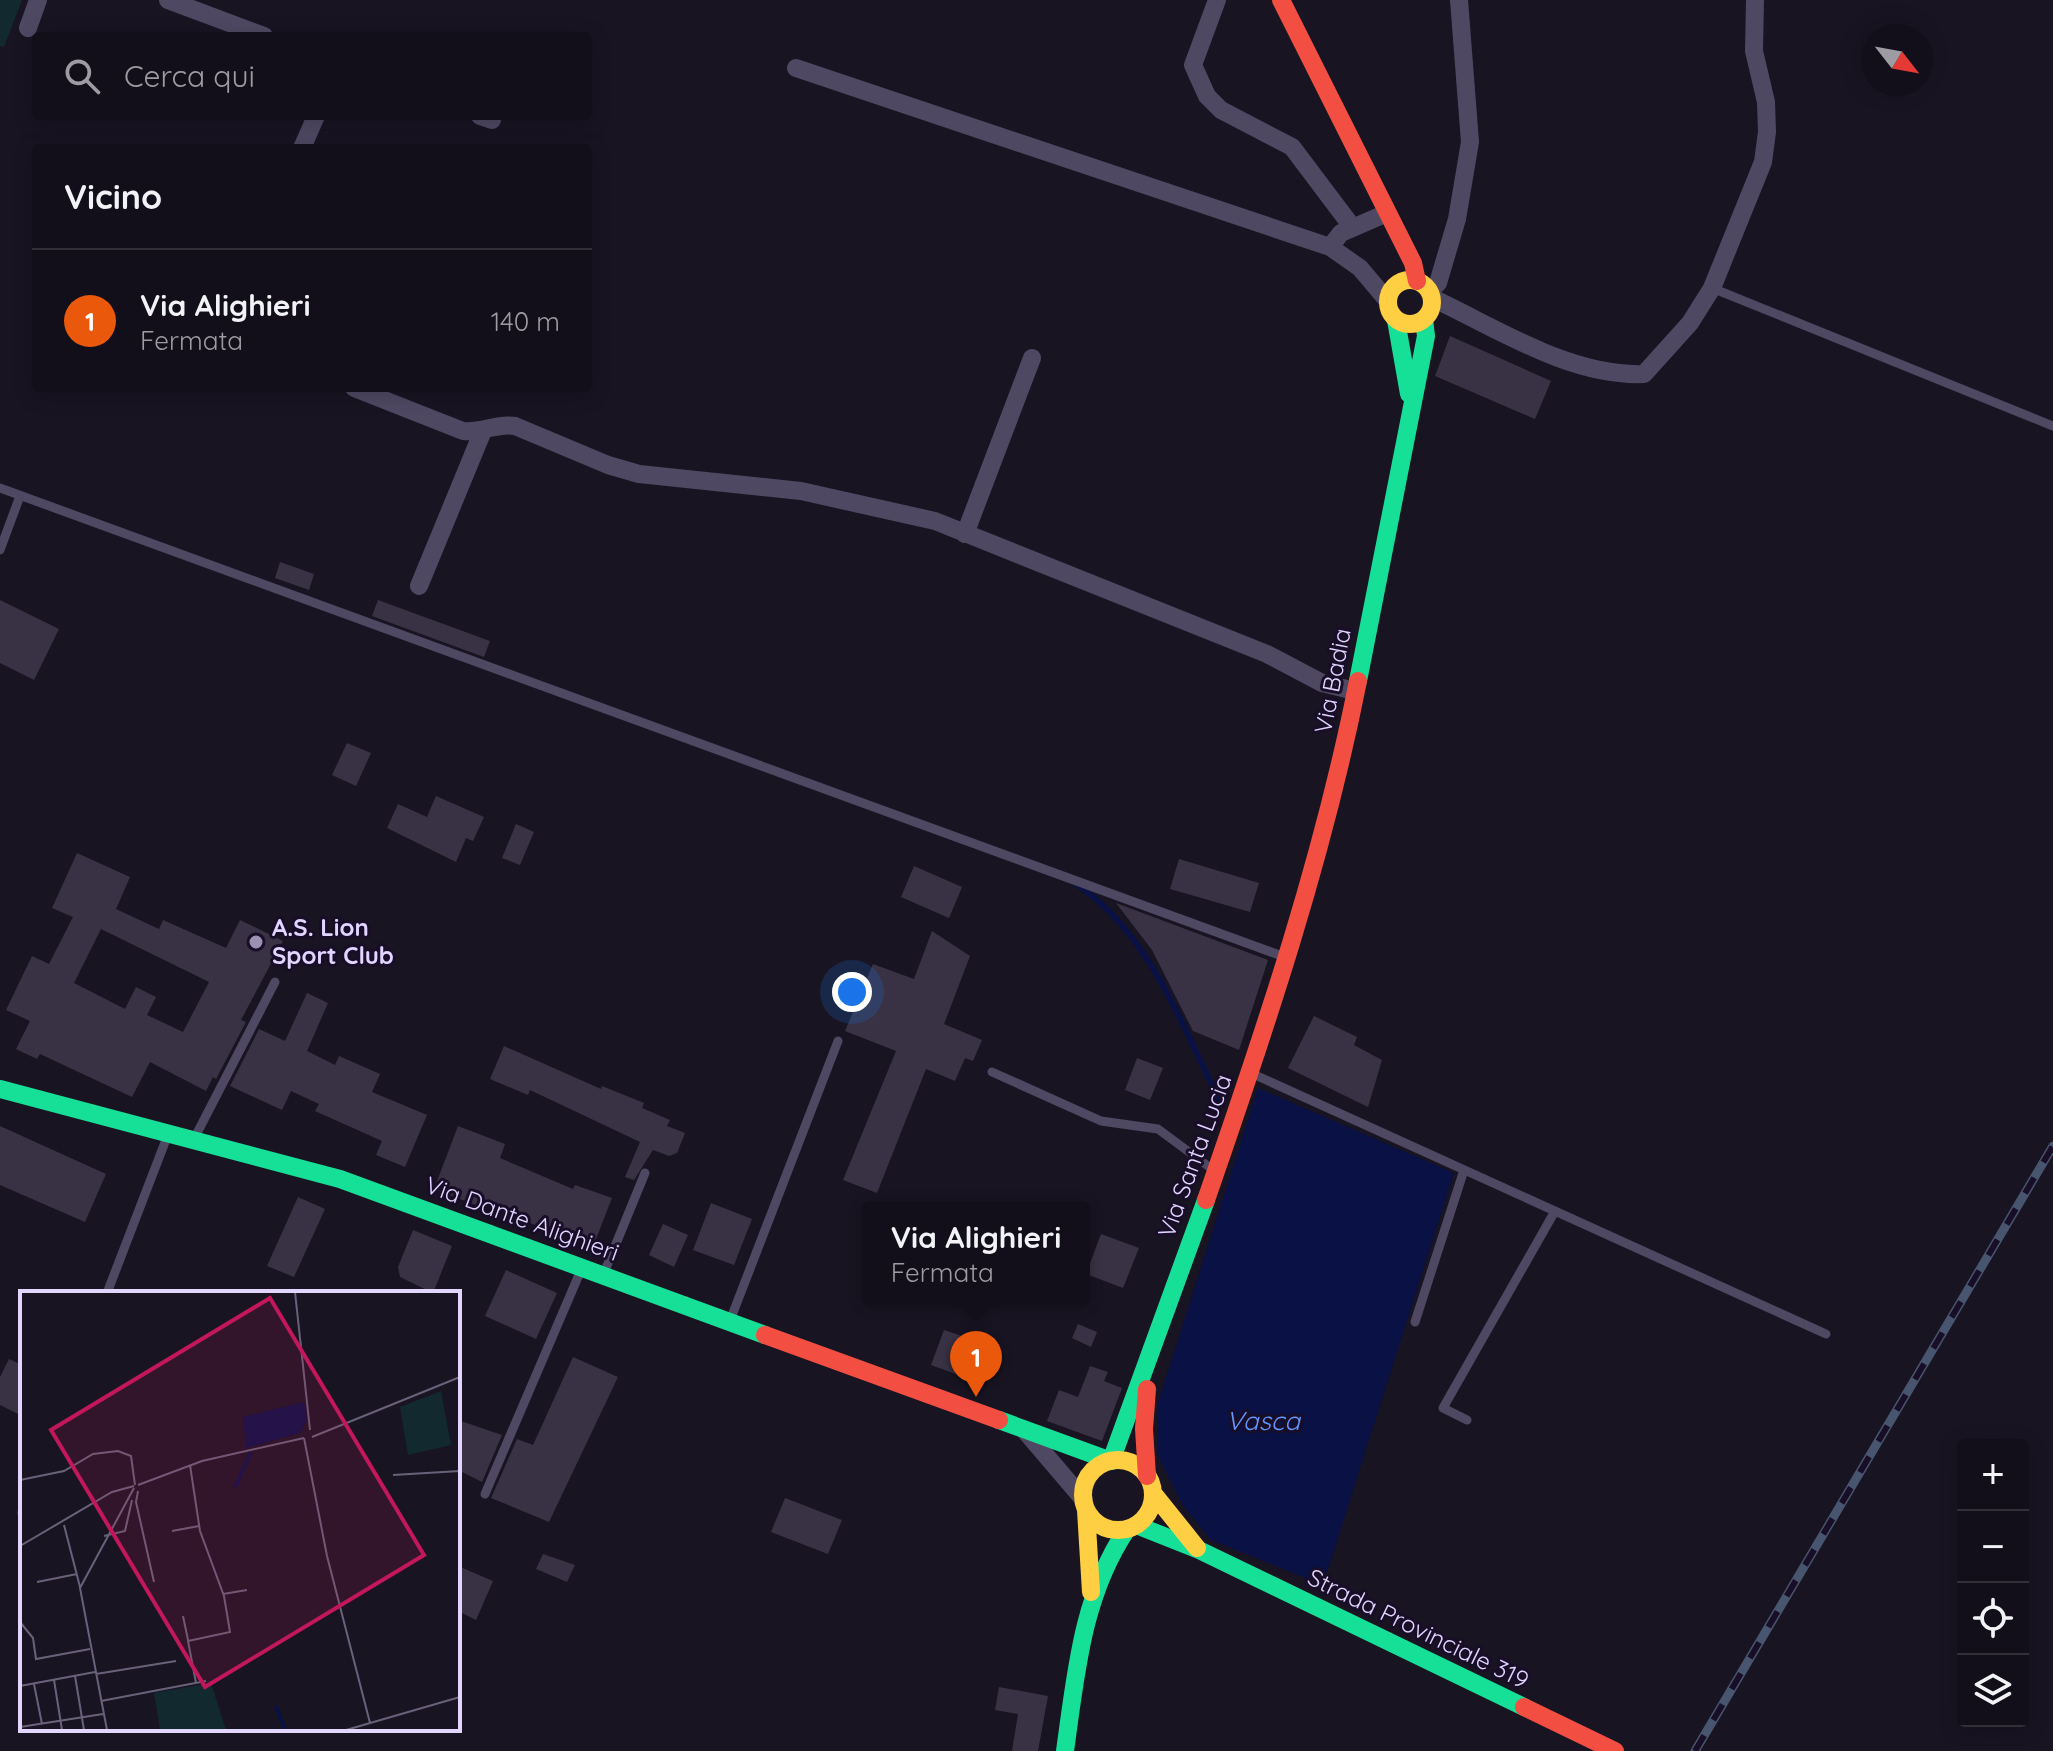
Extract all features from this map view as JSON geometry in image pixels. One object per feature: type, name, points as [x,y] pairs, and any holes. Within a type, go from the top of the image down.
[{"type":"main road","points":[[1281,0],[1426,290],[1431,310],[1424,319],[1410,324],[1396,320],[1387,300],[1397,283],[1387,213]]},
{"type":"main road","points":[[1397,283],[1426,290]]},
{"type":"main road","name":"Via Badia","points":[[1286,958],[1338,782],[1426,336],[1424,319]]},
{"type":"main road","name":"Via Badia","points":[[1396,320],[1412,409]]},
{"type":"main road","name":"Via Santa Lucia","points":[[1111,1461],[1147,1369],[1250,1073],[1286,958]]},
{"type":"main road","name":"Via Dante Alighieri","points":[[0,1089],[340,1179],[1018,1424],[1111,1461]]},
{"type":"main road","name":"Via Santa Lucia","points":[[1147,1369],[1144,1429],[1150,1484]]},
{"type":"main road","points":[[1092,1596],[1085,1505],[1089,1476],[1111,1461],[1135,1464],[1199,1550]]},
{"type":"main road","points":[[1065,1751],[1092,1596],[1106,1559],[1131,1527],[1149,1511],[1150,1484]]},
{"type":"main road","points":[[1085,1505],[1099,1524],[1131,1527]]},
{"type":"main road","name":"Strada Provinciale 319","points":[[1131,1527],[1199,1550],[1615,1751]]},
{"type":"street","points":[[28,28],[38,0]]},
{"type":"street","points":[[168,0],[253,32]]},
{"type":"street","points":[[1217,0],[1193,65],[1207,96],[1221,110],[1292,147],[1353,228]]},
{"type":"street","points":[[1426,290],[1438,283],[1457,219],[1470,142],[1459,0]]},
{"type":"street","points":[[1426,290],[1569,362],[1616,375],[1644,374],[1663,357],[1712,288],[1763,162],[1767,132],[1766,102],[1754,51],[1755,0]]},
{"type":"street","points":[[796,68],[1330,247],[1360,268],[1387,300]]},
{"type":"street","points":[[304,144],[314,120]]},
{"type":"street","points":[[1330,247],[1341,233],[1387,213]]},
{"type":"street","points":[[965,534],[1032,358]]},
{"type":"street","points":[[364,392],[463,431],[482,433],[499,423],[515,426],[608,465],[639,474],[801,491],[935,521],[1267,654],[1322,683],[1355,691]]},
{"type":"street","points":[[419,586],[482,433]]},
{"type":"street","name":"Via Dante Alighieri","points":[[1018,1424],[1085,1505]]},
{"type":"lane","points":[[1712,288],[2053,426]]},
{"type":"lane","points":[[0,488],[1286,958]]},
{"type":"lane","points":[[0,550],[20,496]]},
{"type":"lane","points":[[193,1141],[275,982]]},
{"type":"lane","points":[[729,1321],[838,1041]]},
{"type":"lane","points":[[992,1072],[1101,1121],[1158,1129],[1215,1171]]},
{"type":"lane","points":[[1250,1073],[1826,1334]]},
{"type":"lane","points":[[108,1291],[168,1134]]},
{"type":"lane","points":[[1415,1322],[1464,1170]]},
{"type":"lane","points":[[603,1274],[645,1173]]},
{"type":"lane","points":[[1467,1420],[1443,1408],[1555,1211]]},
{"type":"lane","points":[[485,1494],[583,1267]]},
{"type":"shaded area","points":[[0,0],[22,0],[4,47],[0,46]]},
{"type":"water","name":"Vasca","points":[[1258,1088],[1454,1173],[1323,1585],[1211,1540],[1182,1504],[1157,1454],[1157,1406]]},
{"type":"building","points":[[1450,336],[1551,381],[1535,419],[1435,376]]},
{"type":"building","points":[[280,562],[314,574],[309,590],[275,578]]},
{"type":"building","points":[[0,600],[59,629],[34,680],[0,663]]},
{"type":"building","points":[[378,600],[490,641],[484,657],[372,616]]},
{"type":"building","points":[[347,743],[371,753],[356,786],[332,775]]},
{"type":"building","points":[[436,796],[484,817],[473,841],[466,838],[456,862],[387,828],[398,804],[427,817]]},
{"type":"building","points":[[516,824],[534,832],[520,865],[502,858]]},
{"type":"building","points":[[77,853],[130,877],[116,909],[159,929],[163,920],[226,948],[240,920],[283,941],[241,1020],[246,1022],[216,1079],[213,1077],[206,1091],[150,1062],[132,1097],[40,1054],[37,1059],[16,1049],[30,1021],[6,1010],[32,956],[49,964],[73,917],[52,908]],"holes":[[[101,929],[209,982],[183,1032],[147,1015],[156,997],[136,987],[125,1009],[74,983]]]},
{"type":"building","points":[[1179,859],[1259,883],[1250,912],[1170,889]]},
{"type":"building","points":[[914,866],[962,887],[949,918],[901,897]]},
{"type":"building","points":[[1116,903],[1268,960],[1239,1050],[1193,1031],[1152,950]]},
{"type":"building","points":[[932,931],[970,956],[944,1024],[982,1040],[973,1061],[965,1058],[955,1081],[926,1069],[877,1193],[843,1180],[896,1051],[845,1031],[873,964],[914,979]]},
{"type":"building","points":[[307,993],[328,1003],[307,1051],[335,1065],[339,1056],[380,1074],[372,1092],[427,1115],[405,1167],[376,1155],[382,1141],[315,1111],[319,1104],[291,1091],[282,1110],[230,1086],[259,1029],[285,1041]]},
{"type":"building","points":[[1314,1016],[1357,1037],[1354,1045],[1382,1060],[1368,1107],[1288,1068]]},
{"type":"building","points":[[504,1046],[601,1089],[602,1086],[644,1103],[642,1108],[670,1120],[667,1126],[685,1133],[677,1153],[669,1156],[653,1150],[634,1180],[625,1177],[640,1142],[530,1090],[528,1095],[490,1079]]},
{"type":"building","points":[[1137,1058],[1163,1068],[1150,1100],[1125,1090]]},
{"type":"building","points":[[0,1126],[106,1174],[85,1222],[0,1185]]},
{"type":"building","points":[[458,1126],[505,1144],[500,1158],[573,1189],[575,1185],[612,1198],[594,1244],[543,1224],[542,1228],[483,1203],[481,1207],[434,1189]]},
{"type":"building","points":[[298,1197],[325,1209],[294,1277],[267,1266]]},
{"type":"building","points":[[711,1203],[752,1219],[734,1265],[693,1250]]},
{"type":"building","points":[[663,1224],[688,1235],[674,1267],[649,1255]]},
{"type":"building","points":[[413,1230],[452,1246],[434,1291],[400,1277],[398,1267]]},
{"type":"building","points":[[1101,1234],[1139,1248],[1123,1288],[1090,1276],[1090,1263]]},
{"type":"building","points":[[506,1270],[557,1293],[536,1339],[485,1316]]},
{"type":"building","points":[[1078,1324],[1097,1332],[1091,1347],[1072,1338]]},
{"type":"building","points":[[944,1330],[971,1339],[958,1375],[931,1365]]},
{"type":"building","points":[[573,1357],[618,1377],[549,1522],[491,1498],[517,1439],[533,1445]]},
{"type":"building","points":[[9,1359],[20,1364],[20,1415],[0,1405],[0,1377]]},
{"type":"building","points":[[1090,1366],[1108,1372],[1104,1381],[1122,1388],[1102,1441],[1047,1421],[1059,1390],[1078,1397]]},
{"type":"building","points":[[460,1421],[502,1435],[482,1482],[460,1471]]},
{"type":"building","points":[[785,1498],[842,1520],[828,1554],[771,1532]]},
{"type":"building","points":[[543,1554],[575,1565],[567,1582],[536,1569]]},
{"type":"building","points":[[460,1567],[493,1581],[476,1620],[460,1612]]},
{"type":"building","points":[[999,1687],[1048,1696],[1038,1751],[1012,1751],[1018,1714],[995,1710]]},
{"type":"waterway","points":[[1076,884],[1102,904],[1144,955],[1162,983],[1221,1103]]},
{"type":"railway","points":[[1695,1751],[2053,1146]]},
{"type":"traffic: fast","points":[[1358,681],[1426,336],[1424,319]]},
{"type":"traffic: fast","points":[[1396,320],[1409,394]]},
{"type":"traffic: fast","points":[[0,1089],[340,1179],[765,1335]]},
{"type":"traffic: fast","points":[[999,1420],[1111,1461],[1206,1200]]},
{"type":"traffic: fast","points":[[1136,1525],[1199,1550],[1524,1707]]},
{"type":"traffic: fast","points":[[1065,1751],[1083,1636],[1100,1581],[1127,1529]]},
{"type":"traffic: slow","points":[[1410,280],[1426,286],[1432,302],[1426,318],[1410,324],[1394,318],[1388,302],[1394,286],[1410,280]]},
{"type":"traffic: slow","points":[[1118,1460],[1143,1470],[1153,1495],[1143,1520],[1118,1530],[1093,1520],[1083,1495],[1093,1470],[1118,1460]]},
{"type":"traffic: slow","points":[[1153,1493],[1197,1548]]},
{"type":"traffic: slow","points":[[1086,1510],[1091,1592]]},
{"type":"traffic: jam","points":[[1281,0],[1413,263],[1417,281]]},
{"type":"traffic: jam","points":[[1206,1200],[1271,1008],[1310,878],[1358,681]]},
{"type":"traffic: jam","points":[[765,1335],[999,1420]]},
{"type":"traffic: jam","points":[[1147,1389],[1144,1429],[1147,1476]]},
{"type":"traffic: jam","points":[[1524,1707],[1615,1751]]},
{"type":"place","name":"A.S. Lion Sport Club","points":[[256,942]]},
{"type":"place","name":"Via Alighieri","points":[[976,1397]]}]
